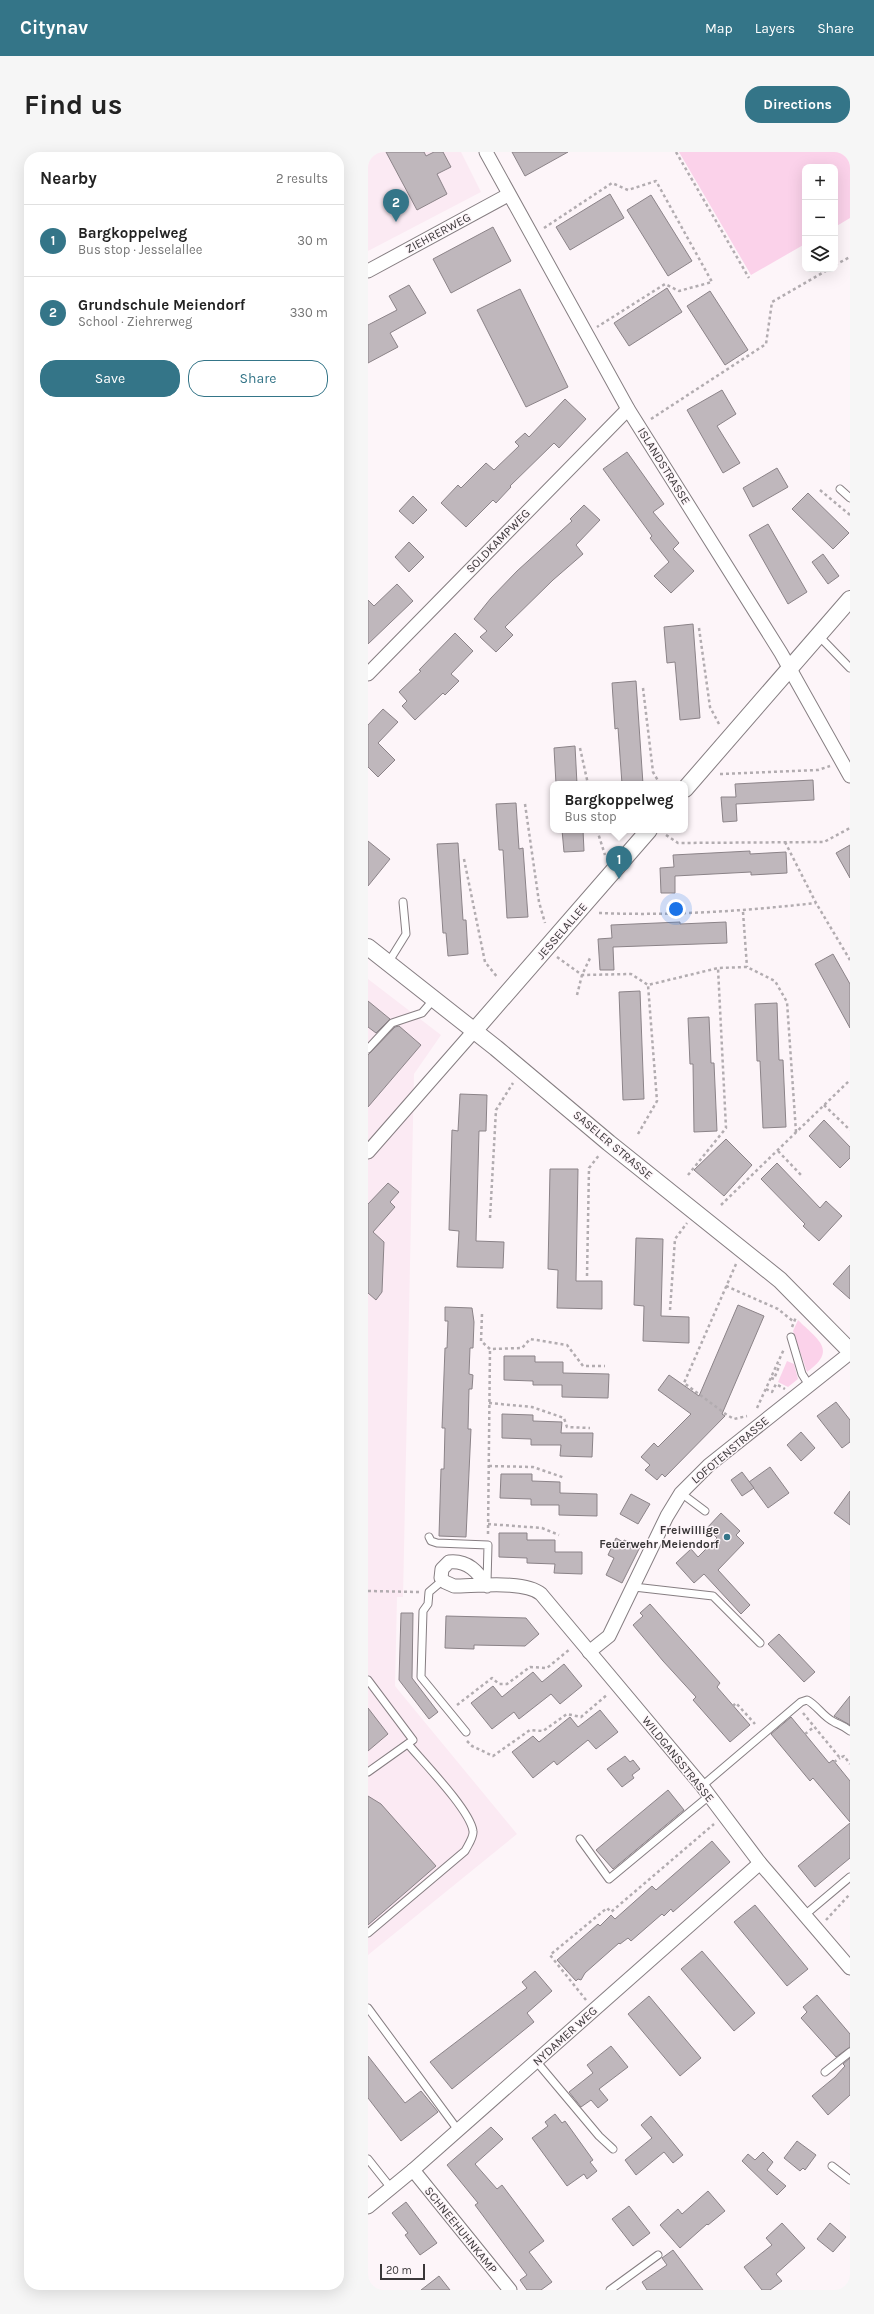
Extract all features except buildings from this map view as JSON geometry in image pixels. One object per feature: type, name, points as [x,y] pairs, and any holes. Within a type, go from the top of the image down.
[{"type":"street","name":"ISLANDSTRASSE","points":[[486,152],[531,237],[628,409],[790,668],[850,776]]},
{"type":"street","name":"ZIEHRERWEG","points":[[368,271],[508,195]]},
{"type":"street","name":"SOLDKAMPWEG","points":[[368,674],[628,409]]},
{"type":"street","points":[[688,786],[850,598]]},
{"type":"street","name":"JESSELALLEE","points":[[474,1031],[646,833]]},
{"type":"street","name":"SASELER STRASSE","points":[[368,948],[474,1031],[609,1143],[780,1280],[850,1352]]},
{"type":"street","points":[[368,1152],[474,1031]]},
{"type":"street","name":"LOFOTENSTRASSE","points":[[589,1652],[609,1636],[667,1516],[682,1493],[709,1465],[850,1352]]},
{"type":"street","points":[[442,1580],[441,1572],[444,1566],[449,1562],[458,1562],[472,1567],[487,1586]]},
{"type":"street","name":"WILDGANSSTRASSE","points":[[442,1580],[454,1586],[525,1586],[534,1588],[541,1594],[706,1791],[760,1863],[806,1914],[850,1968]]},
{"type":"street","name":"NYDAMER WEG","points":[[368,2207],[413,2170],[760,1863]]},
{"type":"street","name":"SCHNEEHUHNKAMP","points":[[413,2170],[510,2290]]},
{"type":"lane","points":[[840,489],[850,498]]},
{"type":"lane","points":[[818,635],[850,668]]},
{"type":"lane","points":[[388,963],[406,934],[403,902]]},
{"type":"lane","points":[[368,1049],[392,1022],[422,1013],[434,999]]},
{"type":"lane","points":[[790,1336],[794,1340],[802,1374],[809,1385]]},
{"type":"lane","points":[[682,1493],[705,1511]]},
{"type":"lane","points":[[429,1536],[431,1541],[437,1544],[488,1545],[487,1586]]},
{"type":"lane","points":[[442,1580],[429,1592],[428,1604],[423,1611],[421,1677],[466,1732]]},
{"type":"lane","points":[[634,1587],[713,1596],[760,1643]]},
{"type":"lane","points":[[368,1680],[413,1740],[368,1772]]},
{"type":"lane","points":[[580,1839],[609,1879],[797,1706],[806,1700],[812,1703],[834,1722],[841,1723],[850,1731]]},
{"type":"lane","points":[[368,1933],[465,1851],[473,1833],[470,1821],[461,1808],[408,1744]]},
{"type":"lane","points":[[806,1914],[850,1877]]},
{"type":"lane","points":[[368,2008],[458,2130]]},
{"type":"lane","points":[[826,2072],[850,2052]]},
{"type":"lane","points":[[536,2062],[599,2136],[613,2149]]},
{"type":"lane","points":[[368,2159],[391,2188]]},
{"type":"lane","points":[[832,2166],[850,2180]]},
{"type":"lane","points":[[610,2290],[658,2255]]},
{"type":"path","points":[[676,152],[748,278]]},
{"type":"path","points":[[531,237],[612,183],[628,190],[656,181],[712,282],[679,291],[665,284],[586,334]]},
{"type":"path","points":[[838,263],[850,257]]},
{"type":"path","points":[[640,427],[766,344],[772,302],[824,272]]},
{"type":"path","points":[[820,490],[850,515]]},
{"type":"path","points":[[699,628],[710,707],[719,724]]},
{"type":"path","points":[[643,688],[653,772],[658,781]]},
{"type":"path","points":[[580,748],[587,781]]},
{"type":"path","points":[[720,774],[818,770],[827,768]]},
{"type":"path","points":[[525,804],[539,902],[545,923]]},
{"type":"path","points":[[666,835],[678,843],[824,842],[850,828]]},
{"type":"path","points":[[598,833],[605,855]]},
{"type":"path","points":[[785,842],[816,903],[850,960]]},
{"type":"path","points":[[464,860],[485,962],[498,978]]},
{"type":"path","points":[[599,913],[634,914],[744,912],[816,903]]},
{"type":"path","points":[[744,912],[747,967]]},
{"type":"path","points":[[577,995],[582,975],[591,956]]},
{"type":"path","points":[[559,958],[582,975],[631,974],[648,985],[718,968],[747,967],[775,982],[787,1002],[796,1132]]},
{"type":"path","points":[[688,1175],[726,1128],[718,968]]},
{"type":"path","points":[[638,1134],[657,1101],[648,985]]},
{"type":"path","points":[[721,1206],[850,1080]]},
{"type":"path","points":[[490,1218],[496,1110],[512,1083]]},
{"type":"path","points":[[824,1105],[850,1130]]},
{"type":"path","points":[[778,1151],[802,1176]]},
{"type":"path","points":[[587,1276],[589,1168],[601,1153]]},
{"type":"path","points":[[670,1310],[675,1239],[687,1222]]},
{"type":"path","points":[[736,1264],[684,1383],[734,1418],[750,1415]]},
{"type":"path","points":[[726,1286],[778,1308],[790,1316],[794,1322]]},
{"type":"path","points":[[482,1314],[481,1341],[490,1349],[522,1348],[530,1339],[567,1345],[583,1366],[605,1366]]},
{"type":"path","points":[[790,1336],[798,1314]]},
{"type":"path","points":[[754,1412],[784,1347]]},
{"type":"path","points":[[488,1545],[490,1349]]},
{"type":"path","points":[[771,1378],[774,1379],[780,1364]]},
{"type":"path","points":[[489,1403],[532,1407],[564,1418],[567,1428],[590,1428]]},
{"type":"path","points":[[489,1466],[533,1467],[565,1478]]},
{"type":"path","points":[[488,1524],[542,1528],[559,1534]]},
{"type":"path","points":[[368,1591],[429,1592]]},
{"type":"path","points":[[448,1711],[492,1678],[500,1684],[508,1684],[530,1667],[547,1668],[580,1641]]},
{"type":"path","points":[[466,1732],[464,1738],[472,1746],[493,1756],[530,1730],[543,1731],[562,1716],[571,1714],[581,1717],[618,1686]]},
{"type":"path","points":[[733,1706],[736,1703],[755,1724]]},
{"type":"path","points":[[797,1706],[840,1758]]},
{"type":"path","points":[[806,1734],[814,1727]]},
{"type":"path","points":[[834,1762],[844,1756],[850,1764]]},
{"type":"path","points":[[594,2010],[550,1955],[608,1908],[612,1912],[724,1816]]},
{"type":"path","points":[[818,1928],[850,1894]]},
{"type":"shaded area","points":[[368,152],[461,152],[481,192],[368,251]]},
{"type":"shaded area","points":[[679,152],[850,152],[850,218],[838,225],[838,164],[802,164],[802,246],[751,275]]},
{"type":"shaded area","points":[[368,979],[441,1035],[414,1074],[403,1597],[397,1597],[395,1686],[517,1834],[368,1955]]},
{"type":"shaded area","points":[[798,1320],[818,1339],[822,1345],[823,1351],[821,1357],[807,1372],[793,1331]]},
{"type":"shaded area","points":[[787,1361],[794,1364],[798,1379],[788,1387],[778,1382]]},
{"type":"place","name":"Grundschule Meiendorf","points":[[396,222]]},
{"type":"place","name":"Bargkoppelweg","points":[[619,879]]},
{"type":"place","name":"Freiwillige Feuerwehr Meiendorf","points":[[727,1537]]}]
